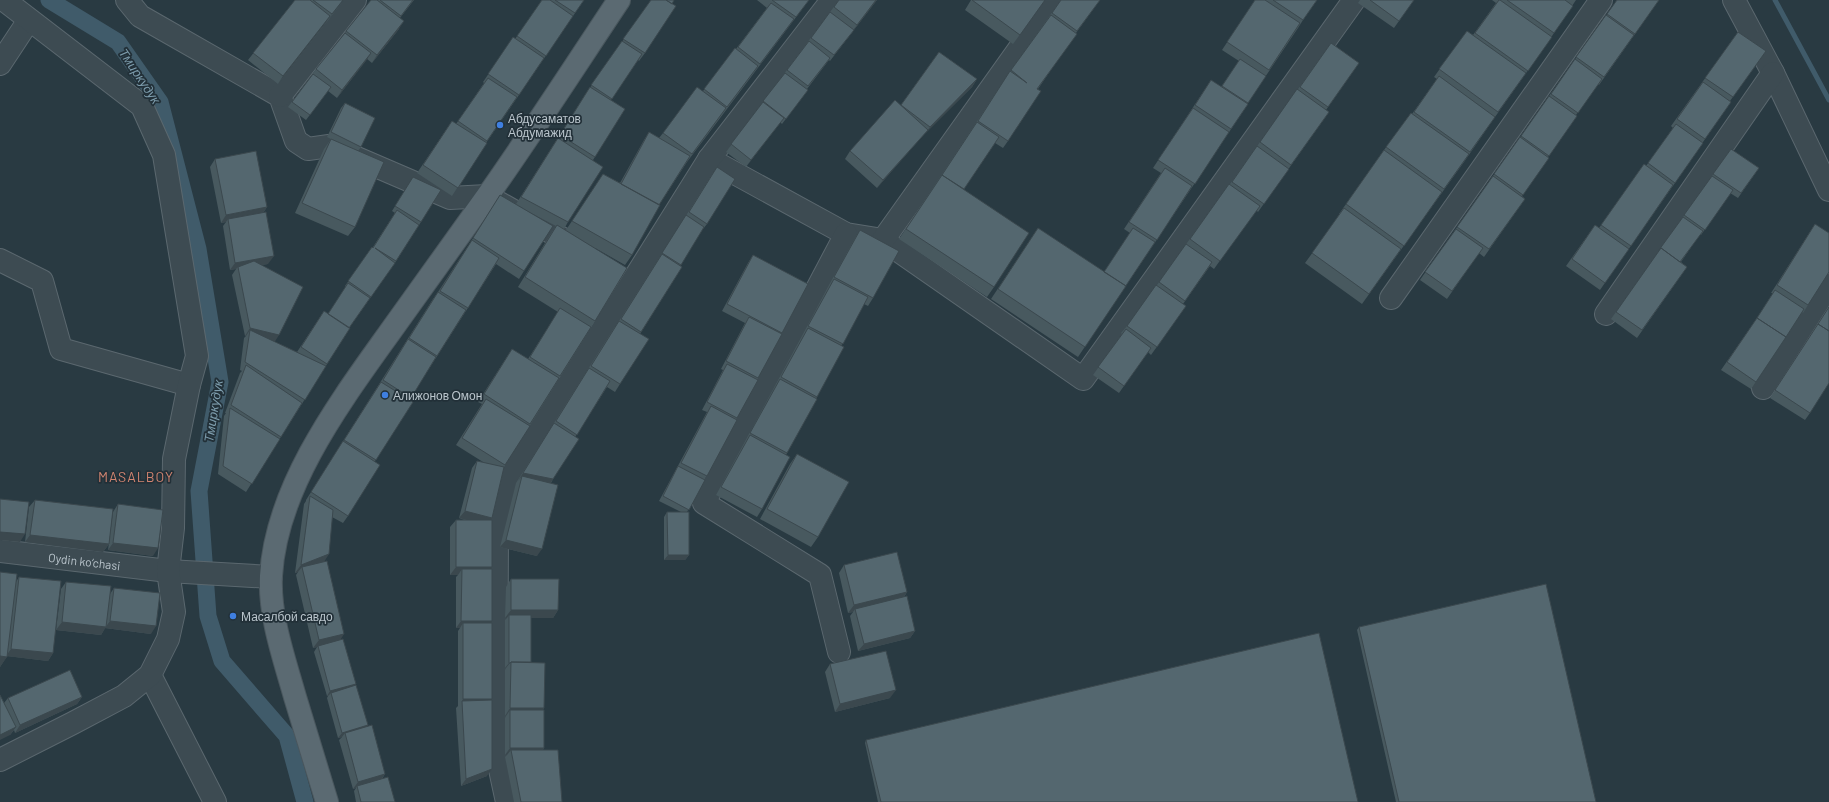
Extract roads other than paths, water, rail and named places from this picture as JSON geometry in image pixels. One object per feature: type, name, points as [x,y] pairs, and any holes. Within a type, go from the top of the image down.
[{"type":"main road","points":[[327,802],[285,662],[272,600],[271,577],[274,548],[281,520],[296,479],[324,430],[363,370],[487,196],[619,0]]},
{"type":"street","points":[[0,760],[124,696],[150,676],[168,638],[174,612],[168,571],[173,528],[174,459],[189,385],[198,356],[164,155],[142,106],[4,0]]},
{"type":"street","points":[[127,0],[140,16],[280,96],[296,141],[308,149],[329,146],[450,198],[487,196],[594,257]]},
{"type":"street","points":[[280,96],[355,0]]},
{"type":"street","points":[[507,802],[496,751],[497,534],[512,474],[709,160],[832,0]]},
{"type":"street","points":[[883,240],[1054,0]]},
{"type":"street","points":[[709,160],[846,234],[883,240],[1083,379],[1354,0]]},
{"type":"street","points":[[1391,298],[1601,0]]},
{"type":"street","points":[[1734,0],[1772,73],[1829,190]]},
{"type":"street","points":[[0,64],[30,20]]},
{"type":"street","points":[[1606,314],[1772,73]]},
{"type":"street","points":[[839,652],[820,575],[704,503],[846,234]]},
{"type":"street","points":[[0,260],[42,280],[61,349],[189,385]]},
{"type":"street","points":[[614,268],[634,279]]},
{"type":"street","points":[[1763,388],[1829,285]]},
{"type":"street","name":"Oydin ko‘chasi","points":[[0,551],[168,571],[271,577]]},
{"type":"street","points":[[150,676],[215,802]]},
{"type":"waterway","name":"Тмиркудук","points":[[49,0],[118,42],[160,102],[198,249],[220,382],[199,491],[208,616],[222,661],[287,736],[305,802]]},
{"type":"waterway","points":[[1775,0],[1829,100]]},
{"type":"place","name":"Абдусаматов Абдумажид","points":[[500,125]]},
{"type":"place","name":"Алижонов Омон","points":[[385,395]]},
{"type":"place","name":"Масалбой савдо","points":[[233,616]]},
{"type":"district","name":"MASALBOY","points":[[136,476]]}]
